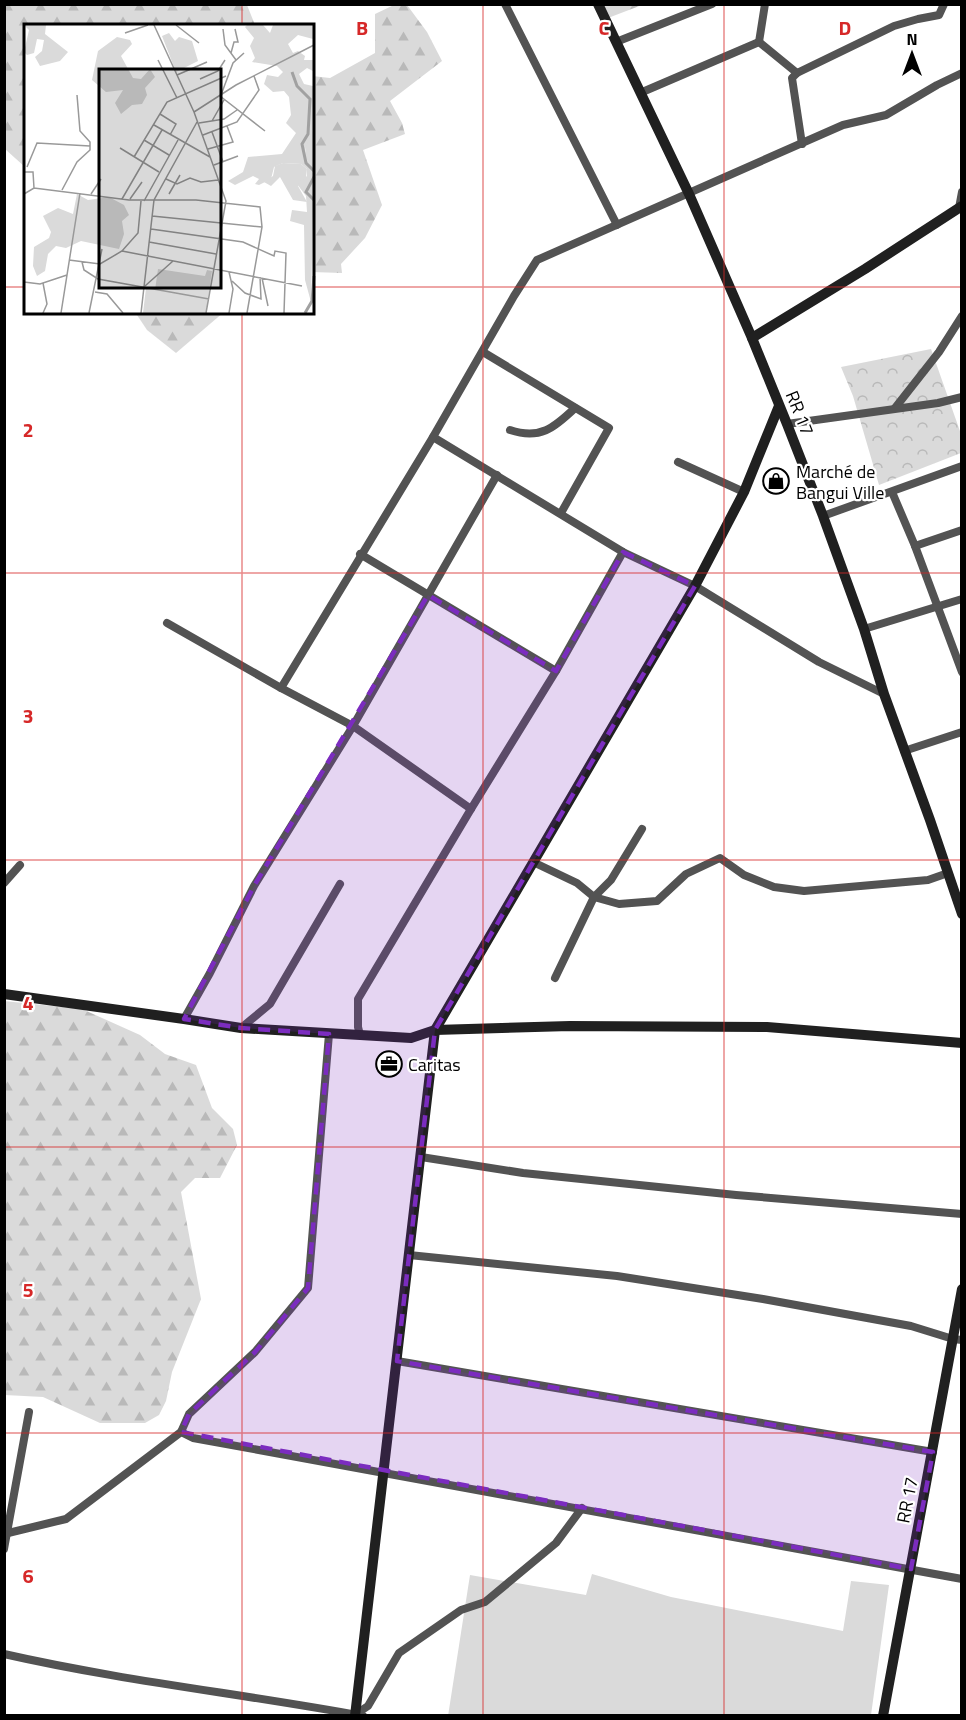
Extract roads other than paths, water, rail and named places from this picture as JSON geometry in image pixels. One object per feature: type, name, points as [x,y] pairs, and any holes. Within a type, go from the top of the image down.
[{"type":"street","points":[[505,4],[617,225]]},
{"type":"street","name":"RR 17","points":[[598,4],[689,194],[752,338],[823,516],[962,914]]},
{"type":"street","points":[[616,42],[712,4]]},
{"type":"street","points":[[759,42],[765,4]]},
{"type":"street","points":[[802,144],[792,78],[797,73],[894,26],[939,15],[944,4]]},
{"type":"street","points":[[759,42],[797,73]]},
{"type":"street","points":[[640,93],[759,42]]},
{"type":"street","points":[[281,688],[537,260],[843,125],[890,113],[962,73]]},
{"type":"street","points":[[752,338],[958,211],[962,192]]},
{"type":"street","points":[[895,408],[939,352],[962,316]]},
{"type":"street","points":[[483,352],[609,428],[561,513]]},
{"type":"street","points":[[786,424],[938,403],[962,397]]},
{"type":"street","points":[[358,1715],[435,1030],[694,586],[744,492],[779,406]]},
{"type":"street","points":[[510,430],[525,434],[544,431],[556,425],[575,408]]},
{"type":"street","points":[[433,437],[623,552],[694,586],[819,662],[884,694]]},
{"type":"street","points":[[678,462],[744,492]]},
{"type":"street","points":[[823,516],[962,466]]},
{"type":"street","points":[[184,1019],[254,886],[353,726],[497,475]]},
{"type":"street","points":[[892,492],[915,546],[962,672]]},
{"type":"street","points":[[915,546],[962,530]]},
{"type":"street","points":[[360,1035],[358,999],[556,671],[623,552]]},
{"type":"street","points":[[360,554],[556,671]]},
{"type":"street","points":[[864,629],[962,599]]},
{"type":"street","points":[[167,623],[353,726],[471,809]]},
{"type":"street","points":[[904,751],[962,732]]},
{"type":"street","points":[[555,978],[594,897],[611,880],[642,829]]},
{"type":"street","points":[[533,862],[577,883],[594,897],[619,904],[657,901],[686,874],[720,858],[744,875],[774,887],[804,891],[928,880],[948,873]]},
{"type":"street","points":[[4,883],[21,865]]},
{"type":"street","points":[[241,1028],[270,1004],[340,884]]},
{"type":"street","points":[[4,994],[241,1028],[329,1034],[411,1038],[435,1030],[570,1026],[767,1028],[962,1043]]},
{"type":"street","points":[[5,1534],[66,1519],[181,1432],[189,1414],[255,1352],[308,1288],[329,1034]]},
{"type":"street","points":[[421,1157],[524,1173],[724,1194],[962,1214]]},
{"type":"street","points":[[409,1255],[617,1276],[763,1299],[911,1326],[957,1340]]},
{"type":"street","name":"RR 17","points":[[884,1716],[933,1452],[957,1340],[962,1289]]},
{"type":"street","points":[[397,1361],[933,1452]]},
{"type":"street","points":[[4,1549],[29,1412]]},
{"type":"street","points":[[181,1432],[194,1438],[962,1579]]},
{"type":"street","points":[[358,1715],[368,1706],[399,1653],[461,1610],[485,1602],[556,1543],[582,1508]]},
{"type":"street","points":[[4,1654],[62,1667],[358,1715]]},
{"type":"place","name":"Marché de Bangui Ville","points":[[776,481]]},
{"type":"place","name":"Caritas","points":[[389,1064]]}]
